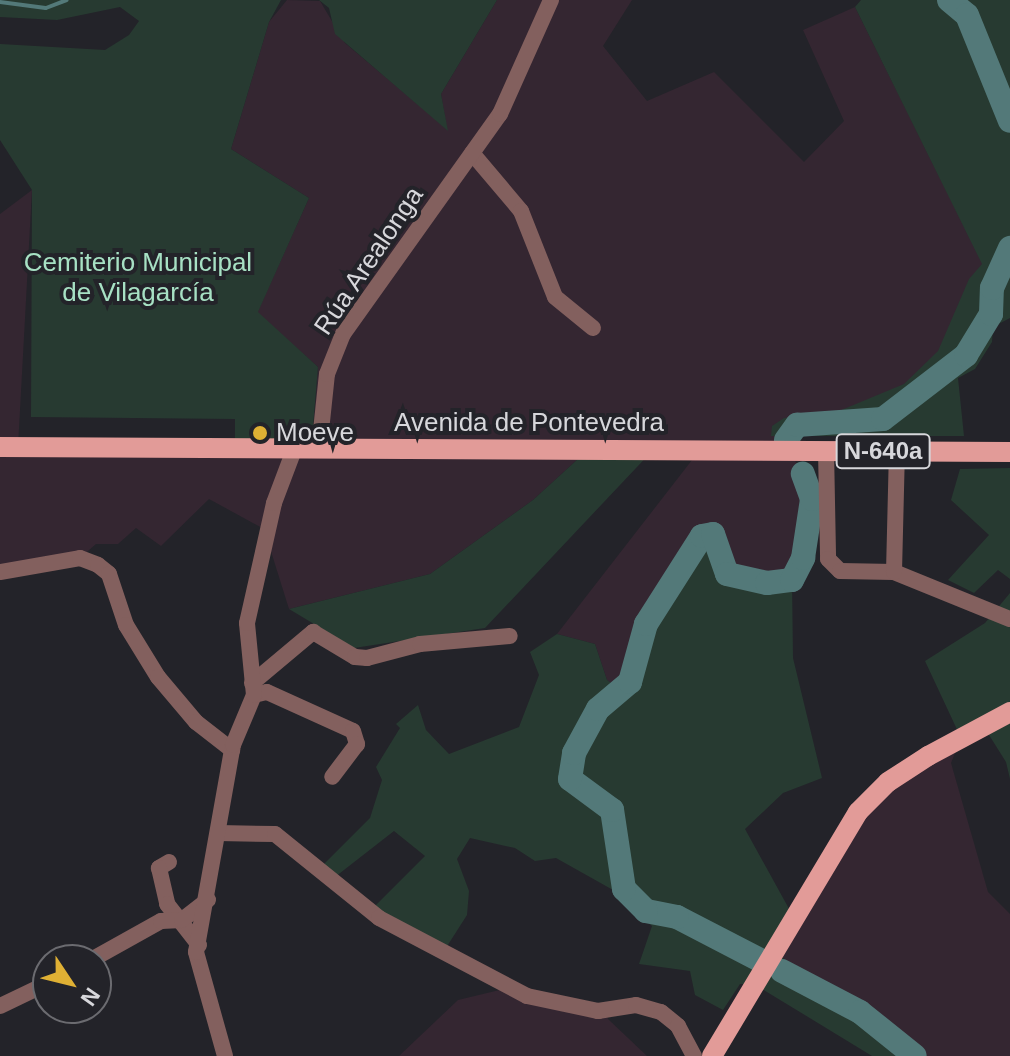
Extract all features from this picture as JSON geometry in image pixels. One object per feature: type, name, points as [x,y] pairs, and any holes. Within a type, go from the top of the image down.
[{"type":"main road","name":"Avenida de Pontevedra","points":[[0,447],[1010,452]]},
{"type":"main road","points":[[712,1056],[858,812],[908,769],[1010,712]]},
{"type":"street","name":"Rúa Arealonga","points":[[319,450],[327,374],[343,334],[500,114],[551,0]]},
{"type":"street","points":[[472,153],[521,211],[555,297],[593,328]]},
{"type":"street","points":[[225,1056],[196,952],[208,900],[232,750],[253,689],[247,623],[274,503],[294,450]]},
{"type":"street","points":[[826,450],[828,559],[840,571],[894,572],[1010,619]]},
{"type":"street","points":[[894,572],[897,451]]},
{"type":"street","points":[[0,572],[80,558],[98,565],[109,574],[126,625],[158,677],[196,722],[232,750]]},
{"type":"street","points":[[253,689],[313,632],[355,657],[367,658],[420,644],[510,636]]},
{"type":"street","points":[[253,689],[267,692],[353,731],[357,744],[332,777]]},
{"type":"street","points":[[218,833],[275,834],[379,918],[527,996],[598,1011],[636,1005],[661,1012],[678,1026],[694,1056]]},
{"type":"street","points":[[169,862],[159,868],[167,904],[199,945]]},
{"type":"street","points":[[112,948],[161,921],[182,920],[208,900]]},
{"type":"street","points":[[0,1006],[32,991]]},
{"type":"shaded area","points":[[287,0],[320,1],[345,43],[447,129],[441,94],[497,0],[632,0],[603,46],[647,101],[714,72],[804,162],[844,121],[803,30],[855,7],[983,264],[966,355],[896,410],[797,425],[786,440],[812,499],[803,558],[792,580],[767,583],[727,574],[713,534],[707,532],[646,624],[630,682],[621,691],[607,680],[595,644],[557,634],[699,451],[590,448],[533,500],[430,574],[289,609],[264,529],[209,499],[161,546],[136,528],[118,544],[96,544],[80,558],[0,572],[0,214],[32,190],[18,447],[311,455],[318,367],[257,313],[309,198],[231,149],[269,22]]},
{"type":"shaded area","points":[[961,738],[951,763],[988,892],[1010,914],[1010,1056],[923,1056],[859,1005],[773,952],[858,812]]},
{"type":"shaded area","points":[[512,987],[605,1010],[608,1019],[647,1056],[399,1056],[458,1000]]},
{"type":"green space","name":"Cemiterio Municipal de Vilagarcía","points":[[0,0],[281,0],[269,22],[231,149],[309,198],[258,312],[318,367],[311,450],[235,449],[235,419],[31,417],[32,190],[0,140],[0,44],[105,50],[129,35],[139,21],[120,7],[57,20],[0,17]]},
{"type":"green space","points":[[319,0],[497,0],[441,94],[448,131],[335,34],[329,8]]},
{"type":"green space","points":[[861,0],[1010,0],[1010,318],[993,327],[992,342],[975,369],[958,378],[964,436],[771,436],[772,426],[784,418],[839,411],[904,384],[938,351],[969,279],[982,264],[855,7]]},
{"type":"green space","points":[[590,448],[654,449],[485,628],[354,648],[289,609],[430,574],[533,500]]},
{"type":"green space","points":[[1010,468],[1010,579],[998,570],[974,593],[948,580],[989,535],[951,500],[960,469]]},
{"type":"green space","points":[[713,534],[727,574],[767,583],[792,580],[793,658],[822,778],[783,793],[745,829],[793,916],[773,952],[859,1005],[923,1056],[872,1056],[754,984],[740,984],[723,1010],[695,995],[690,971],[639,964],[652,926],[613,890],[556,858],[535,861],[515,848],[470,838],[457,859],[469,891],[467,915],[444,951],[370,911],[425,856],[394,831],[335,877],[320,868],[370,818],[382,780],[376,767],[400,728],[396,724],[418,705],[426,730],[449,754],[519,727],[539,675],[530,652],[557,634],[595,644],[607,680],[621,690],[666,590],[702,536]]},
{"type":"green space","points":[[1010,593],[1010,779],[1006,762],[984,727],[961,738],[925,661],[985,623]]},
{"type":"waterway","points":[[0,2],[46,8],[67,0]]},
{"type":"waterway","points":[[949,0],[967,15],[1010,121]]},
{"type":"waterway","points":[[786,440],[797,425],[883,419],[966,355],[991,314],[992,288],[1010,248]]},
{"type":"waterway","points":[[758,959],[677,917],[646,911],[624,889],[612,810],[570,779],[574,753],[598,709],[630,682],[646,624],[702,536],[713,534],[727,574],[767,583],[792,580],[803,558],[812,499],[803,474]]},
{"type":"waterway","points":[[782,971],[860,1012],[915,1056]]},
{"type":"place","name":"Moeve","points":[[260,433]]}]
